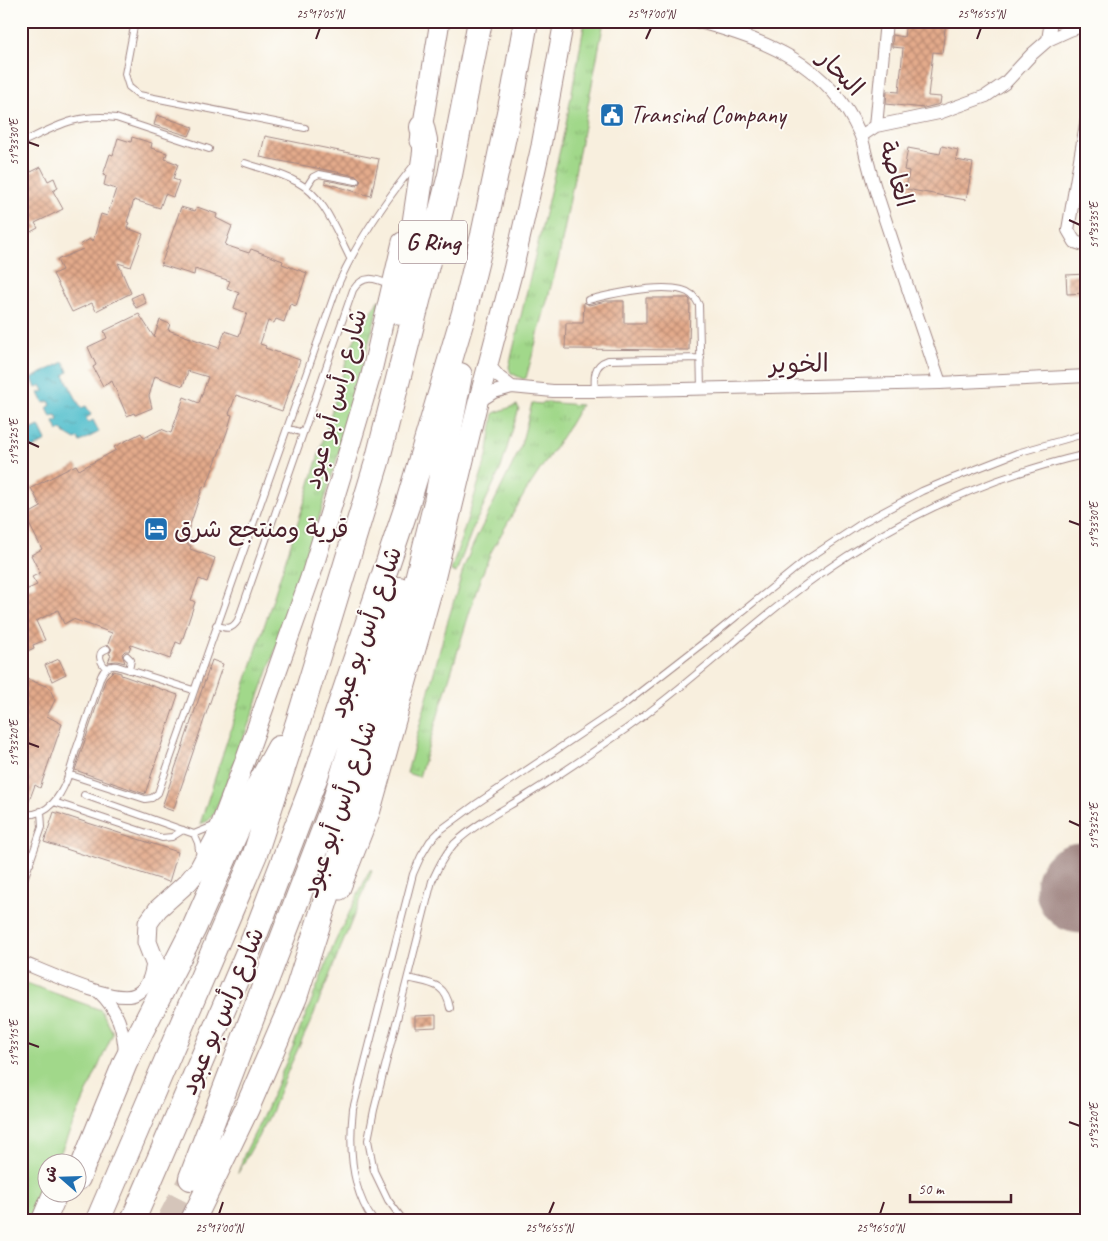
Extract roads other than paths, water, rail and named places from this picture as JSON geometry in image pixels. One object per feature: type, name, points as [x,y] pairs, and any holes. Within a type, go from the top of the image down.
[{"type":"highway","name":"شارع رأس بو عبود","points":[[98,1220],[254,854],[298,722],[377,462],[450,175],[480,21]]},
{"type":"highway","name":"شارع رأس بو عبود","points":[[132,1220],[254,938],[316,776],[407,506],[464,314],[514,89],[526,21]]},
{"type":"highway","points":[[377,462],[425,152],[422,127]]},
{"type":"highway","points":[[193,1220],[246,1108],[295,997],[354,812],[398,656],[436,502],[465,356],[464,314]]},
{"type":"highway","points":[[190,1178],[334,803],[458,385]]},
{"type":"highway","points":[[87,1154],[125,1063],[194,928],[248,805],[279,748],[298,722]]},
{"type":"highway","points":[[79,1154],[98,1127]]},
{"type":"highway","points":[[44,1220],[51,1204]]},
{"type":"highway","points":[[61,1220],[67,1204]]},
{"type":"street","name":"شارع رأس أبو عبود","points":[[164,986],[147,942],[148,923],[158,909],[183,887],[199,869],[222,820],[310,578],[371,375],[392,286],[417,162],[440,21]]},
{"type":"street","name":"شارع رأس أبو عبود","points":[[295,997],[371,810],[433,588],[478,402],[513,270],[539,155],[564,21]]},
{"type":"street","name":"البحار","points":[[695,21],[718,24],[793,57],[814,72],[831,89],[848,110],[861,136]]},
{"type":"street","points":[[876,126],[886,21]]},
{"type":"street","points":[[1048,40],[1050,21]]},
{"type":"street","name":"الغاصة","points":[[940,383],[878,199],[861,136],[876,126],[939,112],[986,96],[1005,83],[1048,40],[1087,24]]},
{"type":"street","points":[[1087,118],[1068,230],[1075,242],[1087,246]]},
{"type":"street","points":[[488,364],[512,387]]},
{"type":"street","name":"الخوير","points":[[478,402],[494,392],[512,387],[545,391],[595,391],[940,383],[1087,376]]},
{"type":"street","points":[[21,962],[99,992],[127,997],[137,994],[144,988],[149,979],[153,960]]},
{"type":"street","points":[[99,992],[114,1009],[118,1018],[124,1040],[125,1063]]},
{"type":"lane","points":[[135,21],[125,74],[129,87],[139,95],[305,128]]},
{"type":"lane","points":[[422,127],[420,96],[423,78]]},
{"type":"lane","points":[[21,143],[68,121],[100,116],[116,118],[209,149]]},
{"type":"lane","points":[[68,774],[145,799],[152,798],[158,793],[331,301],[350,258],[386,203],[417,162]]},
{"type":"lane","points":[[245,163],[283,176],[306,188],[320,201],[350,258]]},
{"type":"lane","points":[[306,188],[313,177],[319,174],[356,181]]},
{"type":"lane","points":[[216,625],[228,629],[232,628],[238,620],[353,290],[357,283],[365,279],[379,280],[392,286]]},
{"type":"lane","points":[[588,300],[636,290],[676,289],[688,292],[699,305],[701,388]]},
{"type":"lane","points":[[595,391],[595,372],[598,366],[608,360],[700,358]]},
{"type":"lane","points":[[287,428],[303,433]]},
{"type":"lane","points":[[373,1220],[362,1198],[354,1175],[350,1132],[353,1109],[407,893],[421,856],[430,841],[442,829],[476,804],[622,706],[806,560],[855,528],[922,491],[961,475],[1025,450],[1087,433]]},
{"type":"lane","points":[[403,1220],[388,1200],[374,1171],[368,1140],[432,882],[441,863],[453,846],[468,832],[567,770],[658,706],[782,603],[856,550],[906,521],[952,499],[1028,470],[1087,454]]},
{"type":"lane","points":[[106,668],[100,661],[100,656],[104,649],[107,648]]},
{"type":"lane","points":[[128,656],[131,660],[129,670]]},
{"type":"lane","points":[[21,839],[24,814],[34,814],[54,802],[68,774],[101,676],[106,668],[113,665],[193,690]]},
{"type":"lane","points":[[84,795],[194,834],[209,830],[222,820]]},
{"type":"lane","points":[[54,802],[162,838],[172,837],[183,830]]},
{"type":"lane","points":[[21,888],[42,827],[41,811]]},
{"type":"lane","points":[[194,834],[200,851],[199,869]]},
{"type":"lane","points":[[21,855],[30,864]]},
{"type":"lane","points":[[408,978],[441,988],[448,997],[450,1008]]},
{"type":"water","points":[[64,362],[68,372],[64,375],[81,408],[86,406],[91,415],[86,418],[88,423],[93,420],[99,432],[80,442],[78,438],[75,440],[65,434],[62,429],[58,431],[54,422],[58,420],[56,415],[51,417],[47,408],[51,405],[49,401],[44,403],[39,393],[44,391],[41,385],[36,388],[32,378]]},
{"type":"water","points":[[39,426],[46,441],[32,448],[24,433]]},
{"type":"tunnel","points":[[169,1220],[191,1178]]},
{"type":"place","name":"Transind Company","points":[[612,115]]},
{"type":"place","name":"قرية ومنتجع شرق","points":[[156,529]]}]
